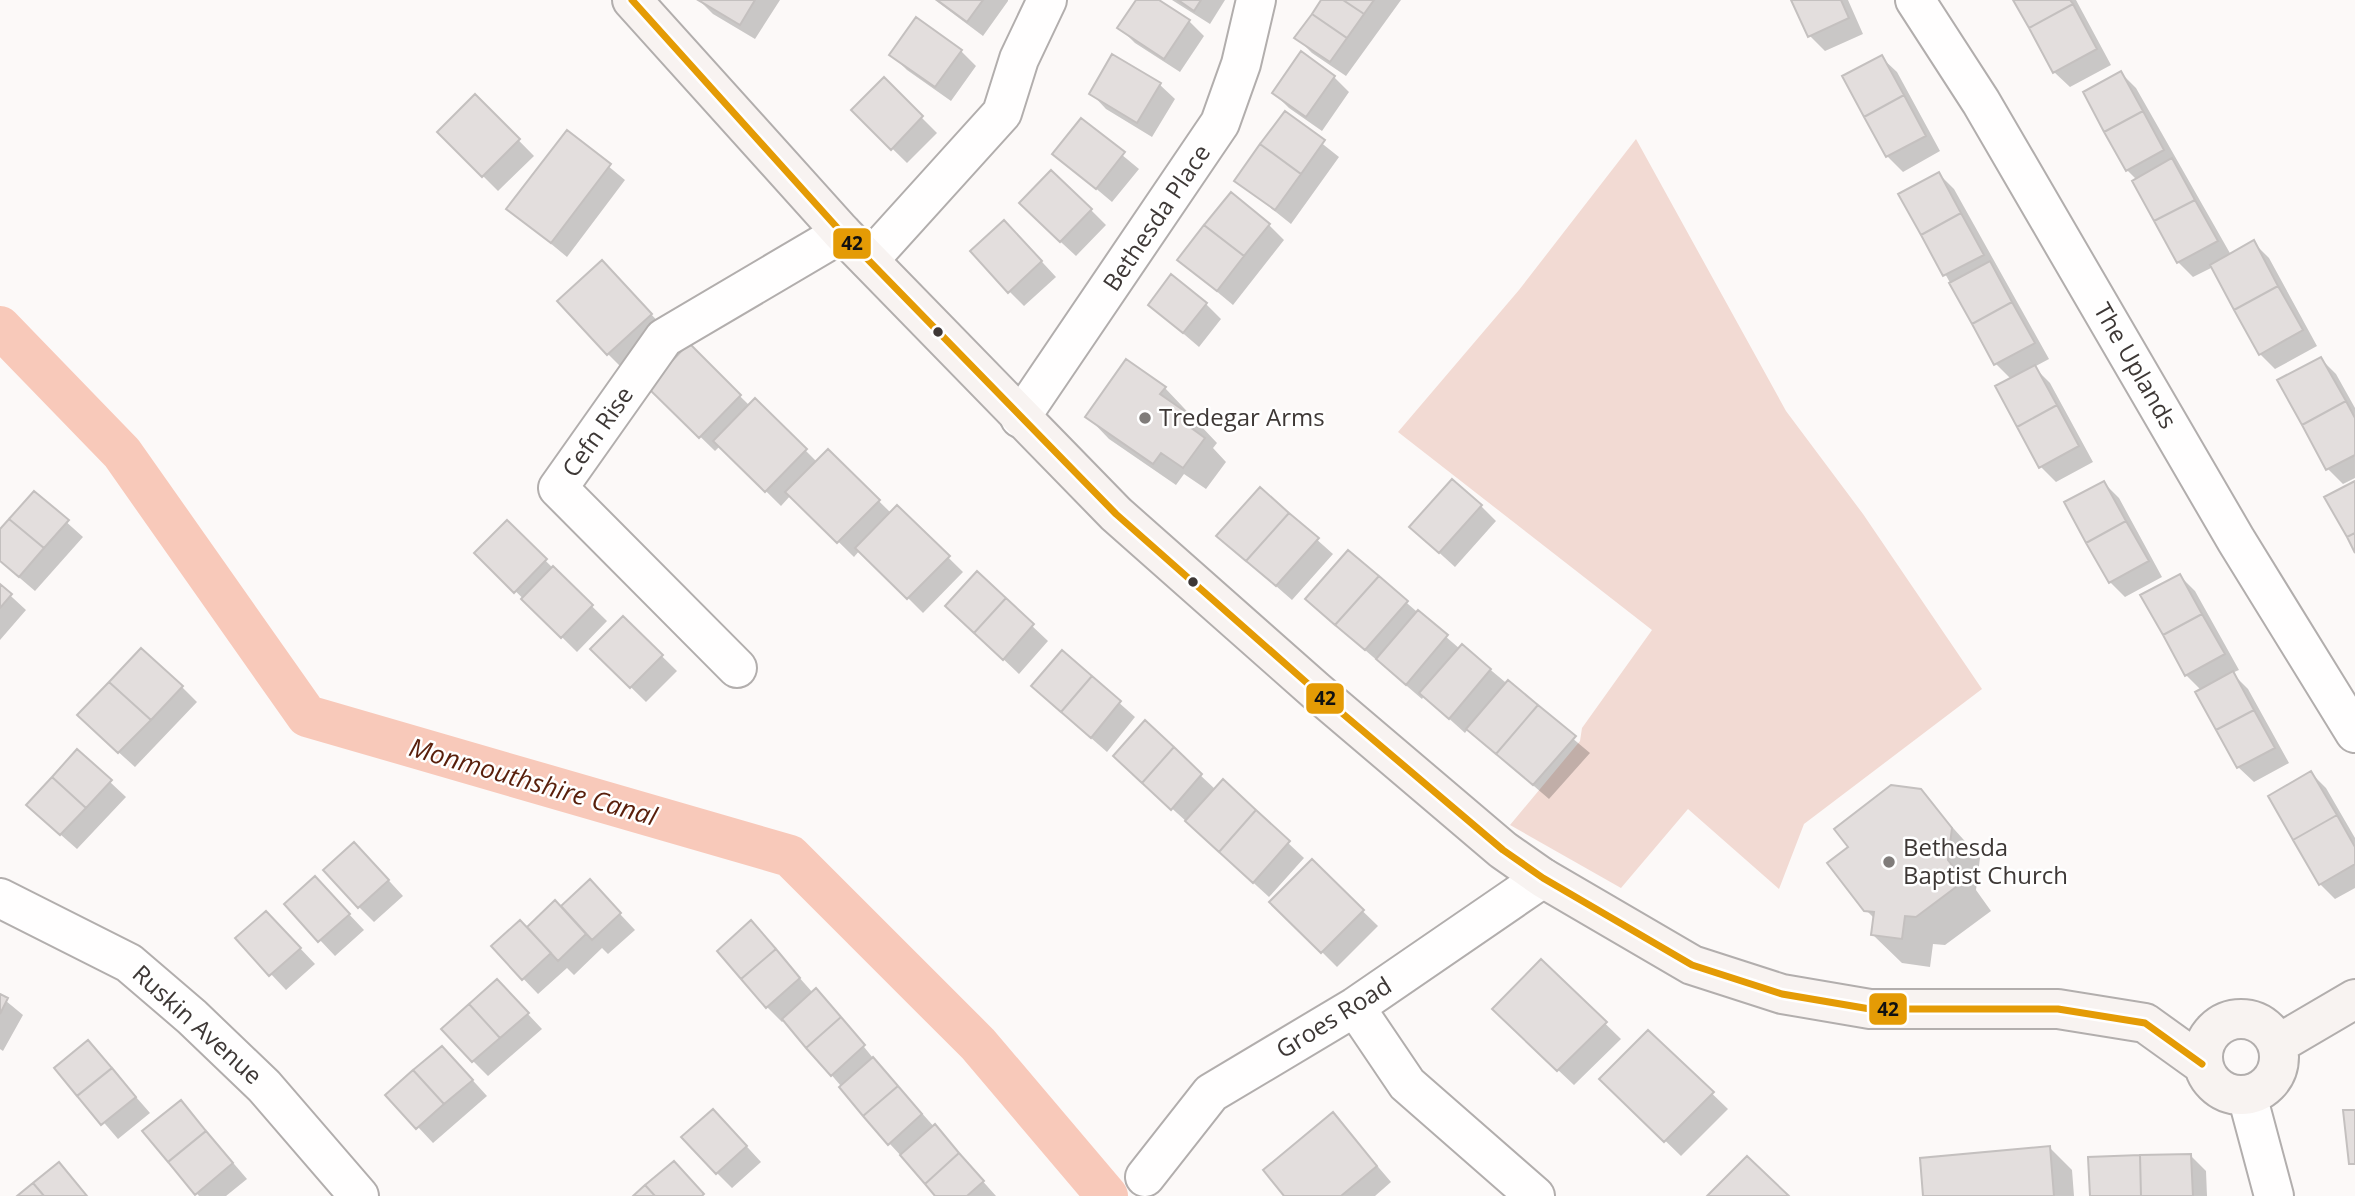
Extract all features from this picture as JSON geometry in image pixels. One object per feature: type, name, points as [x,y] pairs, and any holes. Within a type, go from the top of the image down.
[{"type":"main road","points":[[632,0],[842,233],[1116,514],[1316,691],[1503,850],[1543,878],[1692,965],[1782,994],[1870,1009],[2059,1009],[2145,1023],[2202,1064],[2213,1084],[2230,1094],[2247,1095],[2272,1081],[2277,1071],[2278,1044],[2265,1026],[2249,1019],[2235,1018],[2218,1025],[2208,1035],[2202,1050],[2202,1064]]},
{"type":"main road","points":[[2278,1044],[2355,999]]},
{"type":"street","points":[[869,260],[1002,114],[1019,59],[1047,0]]},
{"type":"street","name":"Bethesda Place","points":[[1020,418],[1220,123],[1241,64],[1256,0]]},
{"type":"street","name":"The Uplands","points":[[1915,0],[1981,102],[2236,540],[2355,733]]},
{"type":"street","name":"Cefn Rise","points":[[737,668],[558,488],[664,338],[842,233]]},
{"type":"street","name":"Groes Road","points":[[1145,1177],[1210,1093],[1355,1007],[1543,878]]},
{"type":"street","name":"Ruskin Avenue","points":[[0,898],[130,963],[192,1017],[264,1086],[359,1196]]},
{"type":"street","points":[[1355,1007],[1407,1084],[1535,1196]]},
{"type":"street","points":[[2247,1095],[2274,1196]]},
{"type":"shaded area","points":[[1636,139],[1786,411],[1863,514],[1982,689],[1804,824],[1779,889],[1688,809],[1621,888],[1510,825],[1580,741],[1582,728],[1652,630],[1398,432],[1519,290]]},
{"type":"building","points":[[698,0],[755,0],[740,25]]},
{"type":"building","points":[[937,0],[983,0],[967,22]]},
{"type":"building","points":[[1136,0],[1159,0],[1190,20],[1164,59],[1117,28]]},
{"type":"building","points":[[1178,0],[1201,0],[1194,11]]},
{"type":"building","points":[[1321,0],[1343,0],[1364,14],[1347,38],[1312,14]]},
{"type":"building","points":[[1343,0],[1374,0],[1364,14]]},
{"type":"building","points":[[1791,0],[1841,0],[1849,18],[1808,37]]},
{"type":"building","points":[[2013,0],[2070,0],[2073,4],[2029,28]]},
{"type":"building","points":[[2073,4],[2097,49],[2053,73],[2029,28]]},
{"type":"building","points":[[1312,14],[1347,38],[1330,62],[1294,38]]},
{"type":"building","points":[[916,17],[962,50],[935,87],[889,55]]},
{"type":"building","points":[[1301,51],[1335,76],[1306,117],[1272,93]]},
{"type":"building","points":[[1112,54],[1161,83],[1137,123],[1089,94]]},
{"type":"building","points":[[1882,55],[1904,95],[1864,117],[1842,76]]},
{"type":"building","points":[[2121,71],[2143,111],[2104,132],[2083,92]]},
{"type":"building","points":[[884,77],[923,116],[891,150],[851,110]]},
{"type":"building","points":[[475,94],[520,139],[482,177],[437,132]]},
{"type":"building","points":[[1904,95],[1926,136],[1886,157],[1864,117]]},
{"type":"building","points":[[1285,111],[1325,140],[1301,174],[1260,144]]},
{"type":"building","points":[[2143,111],[2164,150],[2126,171],[2104,132]]},
{"type":"building","points":[[1081,118],[1125,152],[1096,189],[1052,154]]},
{"type":"building","points":[[567,130],[611,164],[551,243],[506,209]]},
{"type":"building","points":[[1260,144],[1301,174],[1275,210],[1234,181]]},
{"type":"building","points":[[2172,158],[2195,200],[2154,221],[2132,181]]},
{"type":"building","points":[[1051,170],[1092,209],[1060,242],[1019,203]]},
{"type":"building","points":[[1939,172],[1961,213],[1921,235],[1898,194]]},
{"type":"building","points":[[1231,192],[1270,224],[1244,256],[1204,225]]},
{"type":"building","points":[[2195,200],[2218,241],[2177,263],[2154,221]]},
{"type":"building","points":[[1961,213],[1984,255],[1943,276],[1921,235]]},
{"type":"building","points":[[1004,220],[1042,261],[1008,293],[970,251]]},
{"type":"building","points":[[1204,225],[1244,256],[1217,291],[1177,260]]},
{"type":"building","points":[[2254,240],[2278,286],[2234,310],[2210,265]]},
{"type":"building","points":[[602,260],[652,314],[607,355],[557,301]]},
{"type":"building","points":[[1990,261],[2012,302],[1972,324],[1949,283]]},
{"type":"building","points":[[1171,274],[1207,303],[1183,333],[1148,305]]},
{"type":"building","points":[[2278,286],[2303,330],[2259,355],[2234,310]]},
{"type":"building","points":[[2012,302],[2035,343],[1994,365],[1972,324]]},
{"type":"building","points":[[689,343],[741,395],[699,438],[647,387]]},
{"type":"building","points":[[2321,357],[2346,401],[2302,425],[2277,380]]},
{"type":"building","points":[[1126,359],[1166,387],[1160,394],[1196,419],[1190,427],[1205,438],[1183,468],[1161,453],[1153,464],[1085,417]]},
{"type":"building","points":[[2035,365],[2057,405],[2017,427],[1995,386]]},
{"type":"building","points":[[755,398],[807,449],[765,492],[713,441]]},
{"type":"building","points":[[2346,401],[2355,418],[2355,455],[2326,470],[2302,425]]},
{"type":"building","points":[[2057,405],[2079,446],[2039,468],[2017,427]]},
{"type":"building","points":[[828,449],[880,500],[837,543],[785,492]]},
{"type":"building","points":[[1452,479],[1482,505],[1439,553],[1409,527]]},
{"type":"building","points":[[2104,481],[2126,521],[2086,543],[2064,502]]},
{"type":"building","points":[[2355,481],[2355,533],[2347,537],[2324,497]]},
{"type":"building","points":[[1260,487],[1289,513],[1246,561],[1216,536]]},
{"type":"building","points":[[34,491],[69,520],[44,548],[9,519]]},
{"type":"building","points":[[897,505],[950,556],[907,599],[855,548]]},
{"type":"building","points":[[1289,513],[1319,538],[1276,586],[1246,561]]},
{"type":"building","points":[[9,519],[44,548],[19,577],[0,561],[0,529]]},
{"type":"building","points":[[507,520],[547,559],[514,593],[474,553]]},
{"type":"building","points":[[2126,521],[2149,561],[2109,583],[2086,543]]},
{"type":"building","points":[[2355,533],[2355,553],[2347,537]]},
{"type":"building","points":[[1348,550],[1379,576],[1335,625],[1305,599]]},
{"type":"building","points":[[553,566],[593,605],[561,638],[521,599]]},
{"type":"building","points":[[977,571],[1006,598],[974,633],[945,606]]},
{"type":"building","points":[[2180,574],[2202,614],[2163,635],[2140,595]]},
{"type":"building","points":[[1379,576],[1408,601],[1365,650],[1335,625]]},
{"type":"building","points":[[0,584],[12,594],[0,608]]},
{"type":"building","points":[[1006,598],[1034,624],[1003,660],[974,633]]},
{"type":"building","points":[[1418,610],[1448,635],[1406,685],[1376,659]]},
{"type":"building","points":[[2202,614],[2225,654],[2185,676],[2163,635]]},
{"type":"building","points":[[623,616],[663,655],[630,688],[590,649]]},
{"type":"building","points":[[1462,644],[1491,669],[1449,719],[1419,693]]},
{"type":"building","points":[[141,648],[183,686],[151,720],[109,682]]},
{"type":"building","points":[[1062,650],[1092,676],[1061,712],[1031,686]]},
{"type":"building","points":[[2233,671],[2254,710],[2216,730],[2195,692]]},
{"type":"building","points":[[1092,676],[1121,701],[1091,738],[1061,712]]},
{"type":"building","points":[[1508,680],[1538,705],[1496,754],[1466,729]]},
{"type":"building","points":[[109,682],[151,720],[118,753],[77,715]]},
{"type":"building","points":[[1538,705],[1576,736],[1533,785],[1496,754]]},
{"type":"building","points":[[2254,710],[2275,748],[2237,768],[2216,730]]},
{"type":"building","points":[[1145,720],[1174,747],[1142,783],[1113,756]]},
{"type":"building","points":[[1174,747],[1202,774],[1171,810],[1142,783]]},
{"type":"building","points":[[77,749],[112,780],[86,808],[52,777]]},
{"type":"building","points":[[2311,771],[2337,815],[2293,840],[2268,796]]},
{"type":"building","points":[[52,777],[86,808],[60,835],[26,805]]},
{"type":"building","points":[[1223,779],[1256,810],[1219,852],[1185,821]]},
{"type":"building","name":"Bethesda Baptist Church","points":[[1891,785],[1921,789],[1952,828],[1948,860],[1964,881],[1916,917],[1905,916],[1902,939],[1871,935],[1874,912],[1864,911],[1827,863],[1848,847],[1834,829]]},
{"type":"building","points":[[1256,810],[1290,841],[1253,883],[1219,852]]},
{"type":"building","points":[[2337,815],[2355,847],[2355,864],[2319,885],[2293,840]]},
{"type":"building","points":[[354,842],[389,880],[358,908],[323,870]]},
{"type":"building","points":[[1312,859],[1364,910],[1321,953],[1269,902]]},
{"type":"building","points":[[315,876],[350,914],[318,942],[284,904]]},
{"type":"building","points":[[590,879],[621,913],[592,940],[561,906]]},
{"type":"building","points":[[555,900],[586,934],[558,961],[527,927]]},
{"type":"building","points":[[266,911],[301,948],[269,976],[235,938]]},
{"type":"building","points":[[520,920],[551,953],[522,980],[491,946]]},
{"type":"building","points":[[751,920],[776,949],[741,979],[717,951]]},
{"type":"building","points":[[776,949],[800,978],[766,1008],[741,979]]},
{"type":"building","points":[[1541,959],[1607,1022],[1557,1071],[1492,1009]]},
{"type":"building","points":[[497,979],[529,1013],[500,1038],[469,1004]]},
{"type":"building","points":[[816,988],[841,1017],[806,1048],[782,1019]]},
{"type":"building","points":[[0,994],[8,998],[0,1014]]},
{"type":"building","points":[[469,1004],[500,1038],[472,1062],[441,1029]]},
{"type":"building","points":[[841,1017],[865,1045],[831,1076],[806,1048]]},
{"type":"building","points":[[1648,1030],[1714,1092],[1664,1142],[1599,1079]]},
{"type":"building","points":[[88,1040],[112,1068],[77,1096],[54,1068]]},
{"type":"building","points":[[442,1046],[473,1080],[444,1104],[413,1070]]},
{"type":"building","points":[[873,1057],[898,1086],[863,1116],[839,1087]]},
{"type":"building","points":[[112,1068],[136,1097],[101,1125],[77,1096]]},
{"type":"building","points":[[413,1070],[444,1104],[416,1129],[385,1095]]},
{"type":"building","points":[[898,1086],[922,1114],[888,1145],[863,1116]]},
{"type":"building","points":[[181,1100],[206,1131],[168,1162],[142,1131]]},
{"type":"building","points":[[713,1109],[747,1146],[716,1174],[681,1137]]},
{"type":"building","points":[[2343,1110],[2355,1110],[2355,1164],[2349,1164]]},
{"type":"building","points":[[1333,1112],[1377,1166],[1341,1196],[1284,1196],[1263,1170]]},
{"type":"building","points":[[935,1124],[959,1153],[925,1184],[900,1155]]},
{"type":"building","points":[[206,1131],[233,1163],[195,1195],[168,1162]]},
{"type":"building","points":[[2050,1146],[2054,1196],[1923,1196],[1920,1158]]},
{"type":"building","points":[[959,1153],[984,1181],[967,1196],[935,1196],[925,1184]]},
{"type":"building","points":[[2191,1154],[2193,1196],[2141,1196],[2140,1155]]},
{"type":"building","points":[[2140,1155],[2141,1196],[2090,1196],[2088,1157]]},
{"type":"building","points":[[1747,1156],[1789,1196],[1707,1196]]},
{"type":"building","points":[[674,1161],[704,1194],[702,1196],[655,1196],[645,1185]]},
{"type":"building","points":[[59,1162],[87,1196],[44,1196],[33,1183]]},
{"type":"building","points":[[33,1183],[44,1196],[17,1196]]},
{"type":"building","points":[[645,1185],[655,1196],[633,1196]]},
{"type":"waterway","name":"Monmouthshire Canal","points":[[0,327],[122,453],[307,716],[790,856],[978,1044],[1107,1196]]},
{"type":"transit line","name":"42","points":[[632,0],[842,233],[1116,514],[1316,691],[1503,850],[1543,878],[1692,965],[1782,994],[1870,1009],[2058,1009],[2145,1023],[2202,1064]]},
{"type":"place","name":"Tredegar Arms","points":[[1145,418]]},
{"type":"place","name":"Bethesda Baptist Church","points":[[1889,862]]}]
